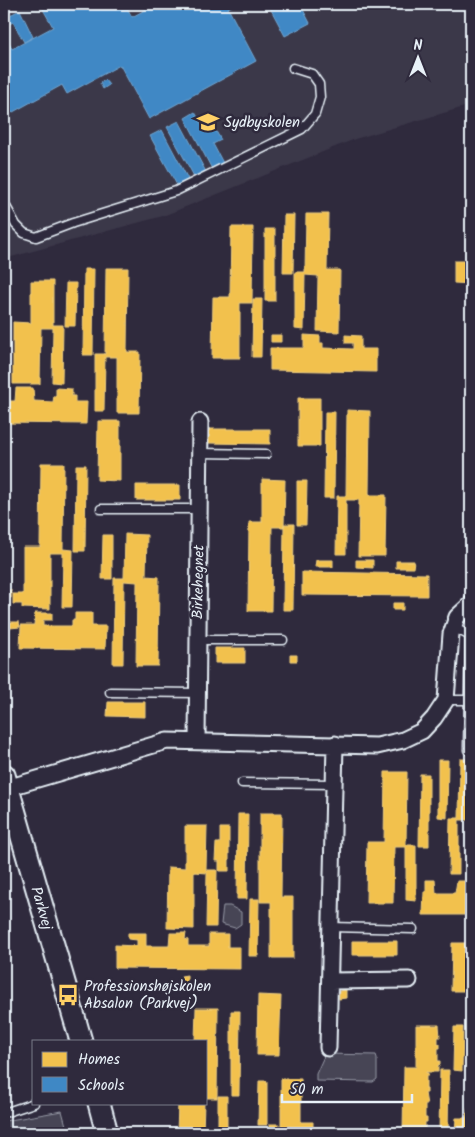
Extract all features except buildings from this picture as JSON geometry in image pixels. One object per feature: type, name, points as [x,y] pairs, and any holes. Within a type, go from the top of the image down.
[{"type":"street","name":"Birkehegnet","points":[[197,741],[200,422]]},
{"type":"street","points":[[6,782],[167,741],[377,746],[404,740],[422,731],[434,718],[446,700],[451,634],[457,617],[471,604]]},
{"type":"street","points":[[328,1048],[335,744]]},
{"type":"street","name":"Parkvej","points":[[6,782],[81,1040]]},
{"type":"street","points":[[330,980],[409,980]]},
{"type":"street","points":[[99,1104],[107,1133]]},
{"type":"lane","points":[[4,203],[16,225],[24,233],[36,237],[73,223],[176,191],[302,129],[315,114],[320,97],[319,84],[312,74],[293,68]]},
{"type":"lane","points":[[200,453],[266,454]]},
{"type":"lane","points":[[101,509],[199,509]]},
{"type":"lane","points":[[453,627],[470,636],[468,750]]},
{"type":"lane","points":[[198,640],[283,640]]},
{"type":"lane","points":[[110,692],[198,693]]},
{"type":"lane","points":[[446,700],[469,700]]},
{"type":"lane","points":[[242,783],[334,784]]},
{"type":"lane","points":[[331,927],[413,928]]},
{"type":"lane","points":[[4,1112],[32,1104]]},
{"type":"shaded area","name":"Sydbyskolen","points":[[4,4],[471,4],[471,105],[355,139],[163,216],[4,259]]},
{"type":"shaded area","points":[[223,906],[230,906],[241,912],[241,924],[235,928],[221,924]]},
{"type":"shaded area","points":[[325,1054],[376,1055],[377,1079],[373,1082],[316,1081],[316,1074]]},
{"type":"shaded area","points":[[62,1111],[68,1133],[4,1133],[4,1121]]},
{"type":"place","name":"Sydbyskolen","points":[[208,122]]},
{"type":"place","name":"Professionshøjskolen Absalon (Parkvej)","points":[[68,995]]}]
